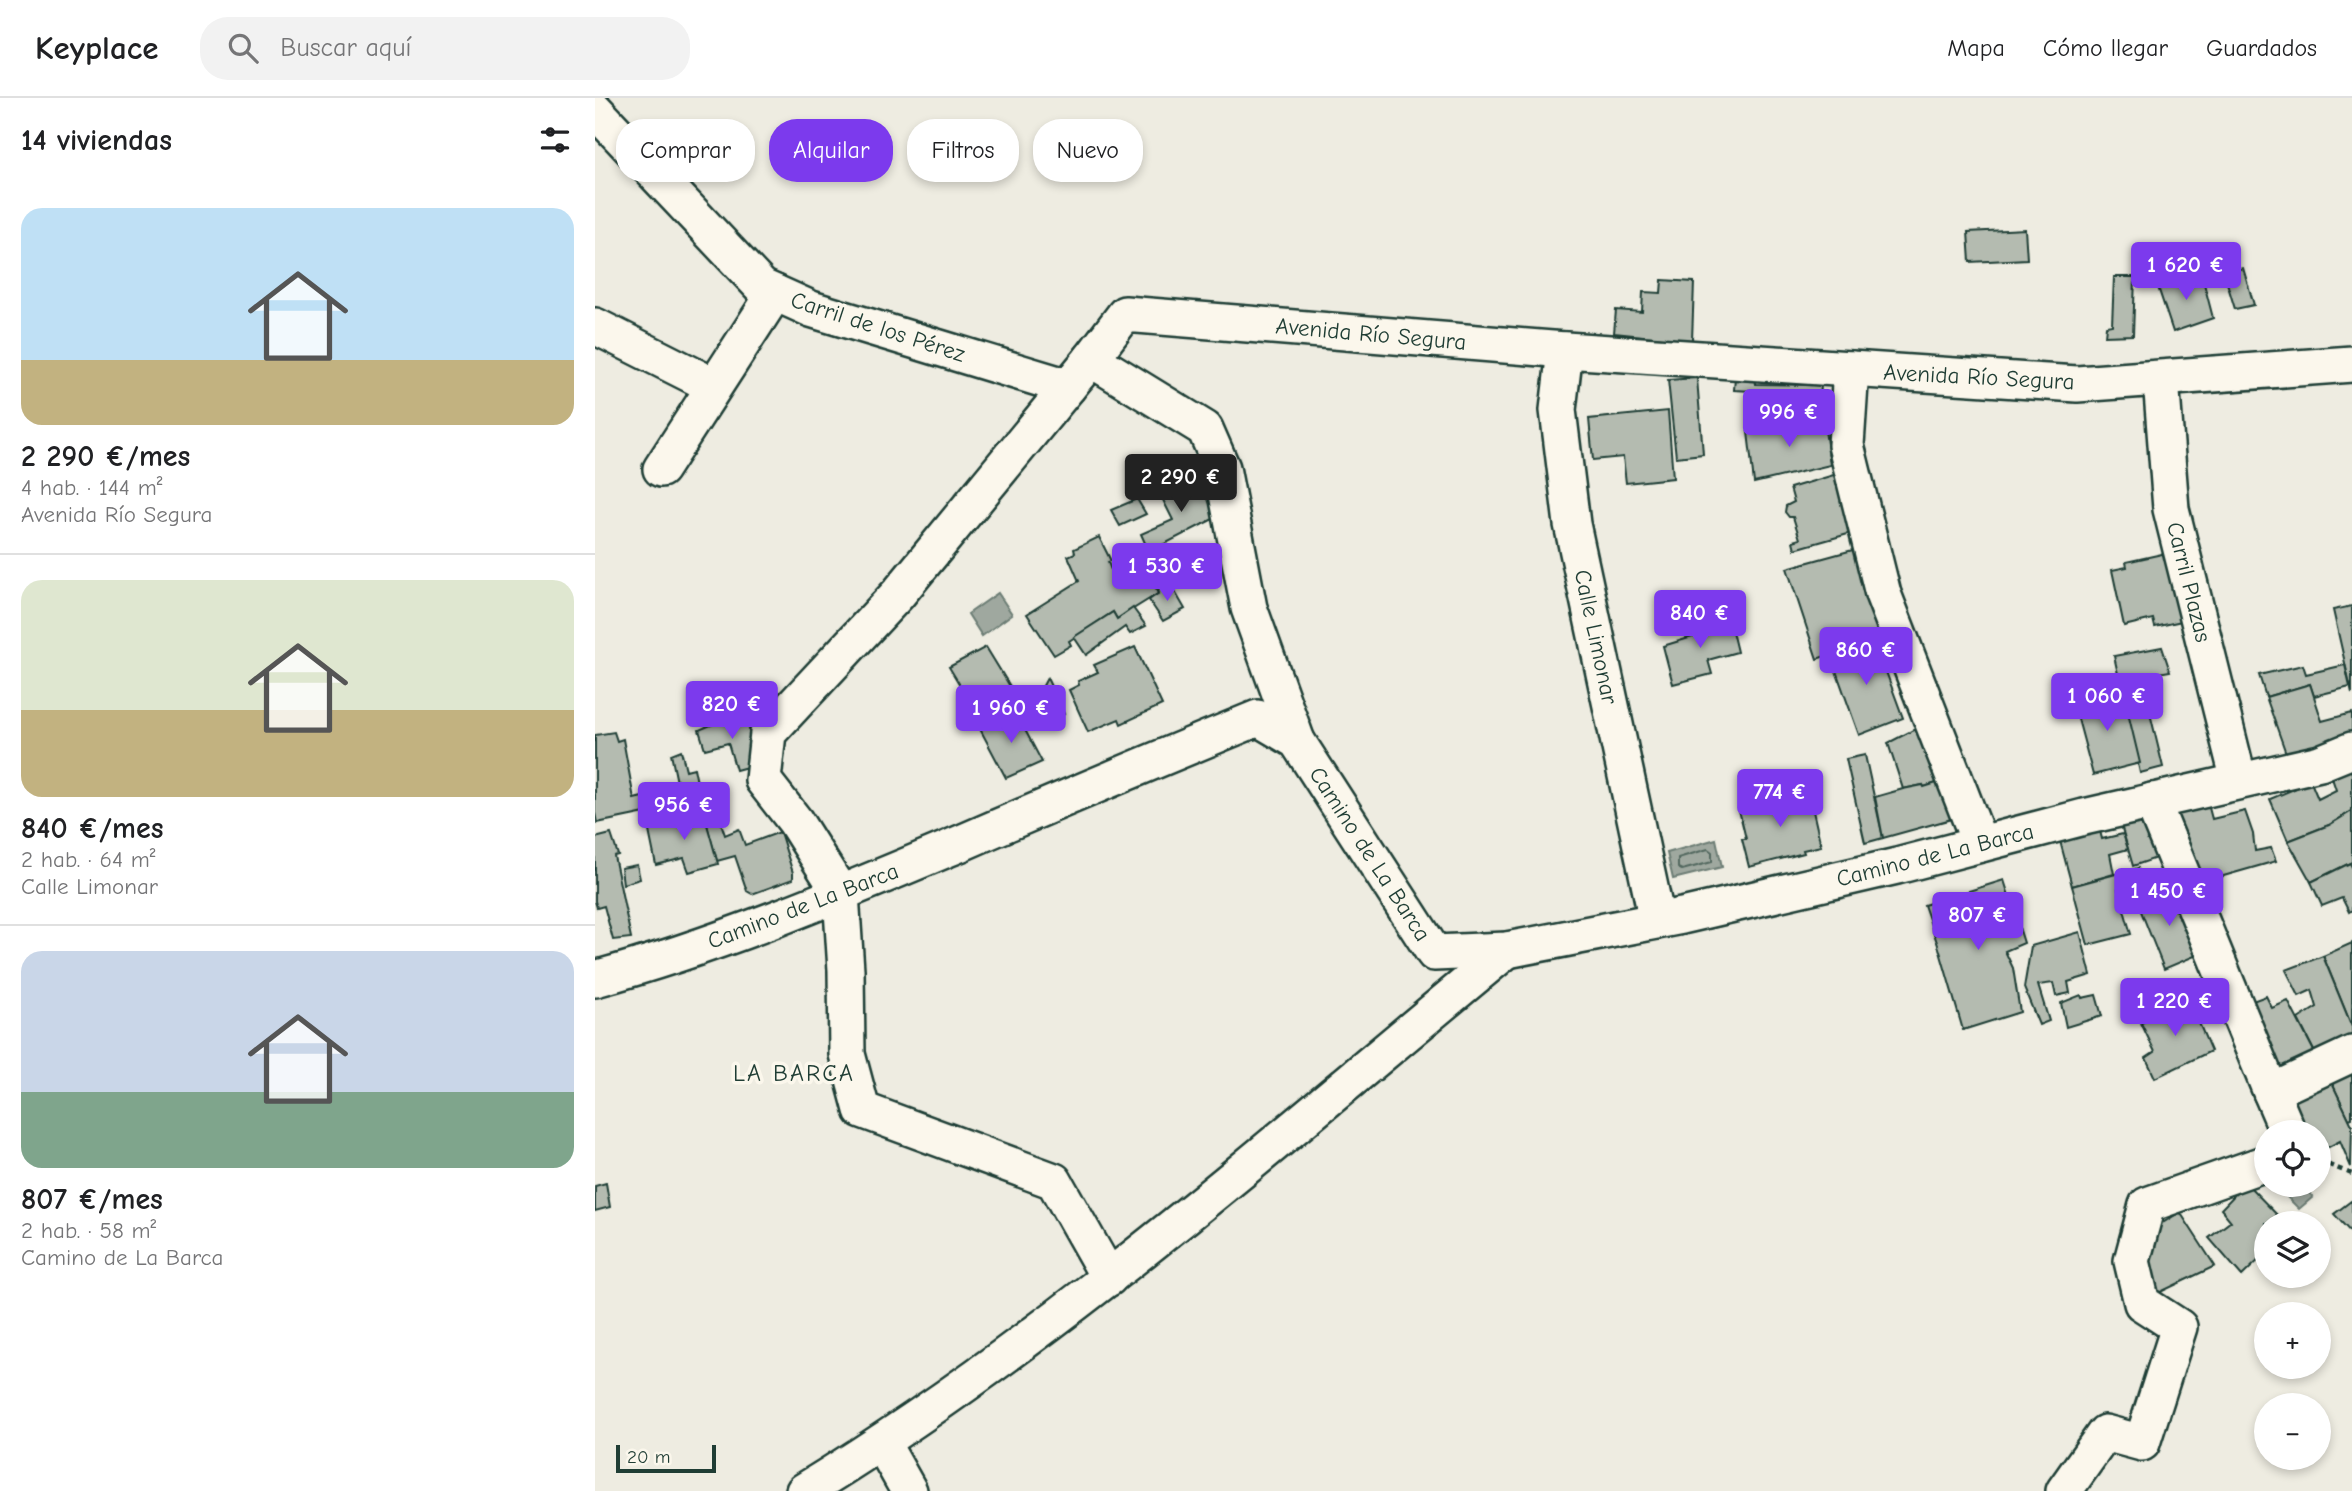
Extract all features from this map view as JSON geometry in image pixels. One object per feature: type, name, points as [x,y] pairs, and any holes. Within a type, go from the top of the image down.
[{"type":"street","name":"Carril de los Pérez","points":[[595,110],[762,287],[811,309],[1068,387]]},
{"type":"street","points":[[661,469],[775,293]]},
{"type":"street","name":"Avenida Río Segura","points":[[841,894],[795,821],[763,780],[768,733],[898,594],[1125,314],[1565,350],[2077,384],[2352,364]]},
{"type":"street","points":[[595,326],[714,386]]},
{"type":"street","name":"Calle Limonar","points":[[1565,350],[1558,410],[1572,524],[1657,920]]},
{"type":"street","points":[[1091,359],[1205,429],[1222,468],[1249,608],[1297,740]]},
{"type":"street","points":[[1851,369],[1846,445],[1882,594],[1980,844]]},
{"type":"street","name":"Carril Plazas","points":[[2161,379],[2172,509],[2239,781]]},
{"type":"street","name":"Camino de La Barca","points":[[595,979],[651,964],[841,894],[1258,718],[1297,740],[1434,953],[1507,950],[1657,920],[1897,866],[2320,762],[2352,750]]},
{"type":"street","points":[[2153,801],[2283,1120]]},
{"type":"street","points":[[841,894],[846,970],[847,1054],[862,1110],[1054,1181],[1109,1278]]},
{"type":"street","points":[[804,1491],[882,1443],[1109,1278],[1507,950]]},
{"type":"street","points":[[2271,1092],[2352,1055]]},
{"type":"street","points":[[2064,1491],[2105,1433],[2143,1443],[2179,1327],[2142,1303],[2132,1261],[2147,1205],[2254,1167]]},
{"type":"street","points":[[882,1443],[909,1491]]},
{"type":"path","points":[[2331,1166],[2352,1174]]},
{"type":"water","points":[[998,593],[1012,614],[982,636],[968,614]]},
{"type":"water","points":[[1716,839],[1722,867],[1673,879],[1667,853]]},
{"type":"water","points":[[2287,1197],[2313,1197],[2299,1209]]},
{"type":"building","points":[[2025,229],[2027,259],[1970,262],[1968,232]]},
{"type":"building","points":[[2243,268],[2254,305],[2235,309],[2224,273]]},
{"type":"building","points":[[2201,272],[2213,318],[2173,332],[2158,287]]},
{"type":"building","points":[[2114,277],[2135,277],[2133,335],[2105,336],[2106,326],[2112,325]]},
{"type":"building","points":[[1662,280],[1694,282],[1692,341],[1614,333],[1616,310],[1642,312],[1643,292],[1661,293]]},
{"type":"building","points":[[1735,377],[1755,377],[1756,384],[1821,385],[1823,416],[1757,431],[1752,391],[1734,390]]},
{"type":"building","points":[[1697,378],[1703,454],[1676,457],[1668,380]]},
{"type":"building","points":[[1668,411],[1673,478],[1626,483],[1623,457],[1593,460],[1589,419]]},
{"type":"building","points":[[1823,416],[1830,465],[1754,483],[1748,432]]},
{"type":"building","points":[[1837,474],[1855,532],[1795,549],[1793,541],[1800,539],[1793,517],[1789,517],[1785,512],[1786,506],[1794,502],[1790,488]]},
{"type":"building","points":[[1197,478],[1217,517],[1149,552],[1141,534],[1173,520],[1160,494]]},
{"type":"building","points":[[1137,499],[1146,514],[1120,526],[1111,510]]},
{"type":"building","points":[[1099,537],[1111,561],[1108,562],[1113,575],[1139,562],[1159,593],[1117,619],[1113,612],[1069,641],[1071,645],[1054,655],[1027,614],[1079,581],[1068,556],[1075,553],[1074,549]]},
{"type":"building","points":[[1860,548],[1887,634],[1817,659],[1787,568]]},
{"type":"building","points":[[2171,552],[2186,620],[2155,627],[2153,619],[2124,626],[2112,570],[2127,567],[2126,562]]},
{"type":"building","points":[[1170,583],[1185,609],[1163,621],[1149,600],[1159,593],[1158,590]]},
{"type":"building","points":[[2352,606],[2352,694],[2333,610]]},
{"type":"building","points":[[1133,608],[1146,626],[1130,634],[1125,627],[1086,655],[1074,637],[1113,612],[1117,619]]},
{"type":"building","points":[[1717,609],[1721,630],[1731,627],[1737,652],[1708,660],[1712,674],[1673,684],[1663,646],[1702,634],[1698,614]]},
{"type":"building","points":[[1874,639],[1903,718],[1859,735],[1830,654]]},
{"type":"building","points":[[986,647],[1011,688],[975,710],[949,667]]},
{"type":"building","points":[[1135,647],[1162,705],[1121,724],[1119,719],[1088,732],[1069,690],[1079,685],[1078,681],[1098,672],[1094,665]]},
{"type":"building","points":[[2162,647],[2170,671],[2141,676],[2163,767],[2140,773],[2114,656]]},
{"type":"building","points":[[2303,665],[2306,674],[2345,665],[2350,687],[2314,696],[2310,684],[2266,697],[2259,675]]},
{"type":"building","points":[[1047,678],[1064,714],[1047,722],[1035,701]]},
{"type":"building","points":[[2310,684],[2322,721],[2352,713],[2352,733],[2287,756],[2266,697]]},
{"type":"building","points":[[2123,692],[2140,763],[2093,775],[2074,704]]},
{"type":"building","points":[[1015,711],[1042,762],[1006,778],[980,729]]},
{"type":"building","points":[[725,719],[726,724],[747,720],[758,764],[736,770],[728,743],[705,749],[699,730]]},
{"type":"building","points":[[1923,725],[1943,781],[1924,787],[1903,789],[1888,743]]},
{"type":"building","points":[[614,732],[617,741],[623,739],[634,799],[676,789],[682,805],[657,816],[655,811],[597,823],[595,735]]},
{"type":"building","points":[[681,750],[686,770],[694,768],[700,797],[681,801],[671,754]]},
{"type":"building","points":[[1865,755],[1883,838],[1865,843],[1846,759]]},
{"type":"building","points":[[2349,767],[2352,773],[2352,811],[2329,825],[2288,841],[2270,799],[2311,782],[2318,799],[2336,790],[2331,775]]},
{"type":"building","points":[[1943,781],[1955,818],[1883,838],[1875,797]]},
{"type":"building","points":[[1808,789],[1821,846],[1749,867],[1739,810],[1794,796],[1792,790]]},
{"type":"building","points":[[713,799],[725,835],[739,829],[745,845],[780,832],[793,879],[752,894],[747,891],[735,856],[717,861],[701,804]]},
{"type":"building","points":[[2208,804],[2212,819],[2245,811],[2253,834],[2255,851],[2271,848],[2276,861],[2192,885],[2170,814]]},
{"type":"building","points":[[703,810],[718,864],[689,872],[684,858],[656,865],[648,826]]},
{"type":"building","points":[[2352,811],[2352,862],[2311,882],[2288,841],[2329,825]]},
{"type":"building","points":[[2154,813],[2168,854],[2133,866],[2121,825]]},
{"type":"building","points":[[2100,831],[2102,839],[2123,834],[2128,849],[2110,854],[2114,874],[2072,886],[2060,841]]},
{"type":"building","points":[[611,834],[618,855],[614,856],[631,938],[613,940],[604,906],[597,908],[595,901],[595,838]]},
{"type":"building","points":[[2350,863],[2352,910],[2349,912],[2342,898],[2322,906],[2311,882]]},
{"type":"building","points":[[637,865],[640,879],[623,884],[621,868]]},
{"type":"building","points":[[2138,868],[2142,883],[2118,889],[2131,934],[2088,945],[2072,886]]},
{"type":"building","points":[[2004,880],[2024,943],[2005,951],[2013,968],[2020,1012],[1963,1030],[1924,905]]},
{"type":"building","points":[[2171,887],[2204,952],[2164,969],[2137,901]]},
{"type":"building","points":[[2080,932],[2091,975],[2068,982],[2070,993],[2056,996],[2053,983],[2038,985],[2049,1021],[2039,1025],[2024,988],[2031,946]]},
{"type":"building","points":[[2352,943],[2352,1027],[2323,956]]},
{"type":"building","points":[[2323,956],[2352,1027],[2352,1041],[2317,1057],[2298,1019],[2317,1007],[2312,990],[2299,996],[2286,970]]},
{"type":"building","points":[[2081,995],[2082,998],[2096,995],[2102,1016],[2066,1027],[2061,1003]]},
{"type":"building","points":[[2187,995],[2211,1051],[2155,1078],[2146,1058],[2155,1052],[2141,1023],[2171,1008],[2168,1004]]},
{"type":"building","points":[[2266,996],[2272,1008],[2288,1001],[2317,1057],[2279,1075],[2247,1003]]},
{"type":"building","points":[[2352,1069],[2352,1118],[2349,1119],[2330,1079]]},
{"type":"building","points":[[2330,1079],[2352,1125],[2351,1167],[2340,1141],[2331,1146],[2331,1120],[2301,1120],[2290,1098]]},
{"type":"building","points":[[606,1183],[610,1207],[595,1211],[595,1186]]},
{"type":"building","points":[[2246,1183],[2254,1191],[2254,1197],[2260,1197],[2273,1211],[2254,1211],[2254,1265],[2242,1276],[2209,1238],[2231,1221],[2221,1209]]},
{"type":"building","points":[[2351,1201],[2352,1203],[2352,1234],[2334,1214]]},
{"type":"building","points":[[2180,1212],[2215,1266],[2152,1296],[2146,1229],[2160,1215],[2164,1222]]},
{"type":"district","name":"LA BARCA","points":[[794,1073]]}]
